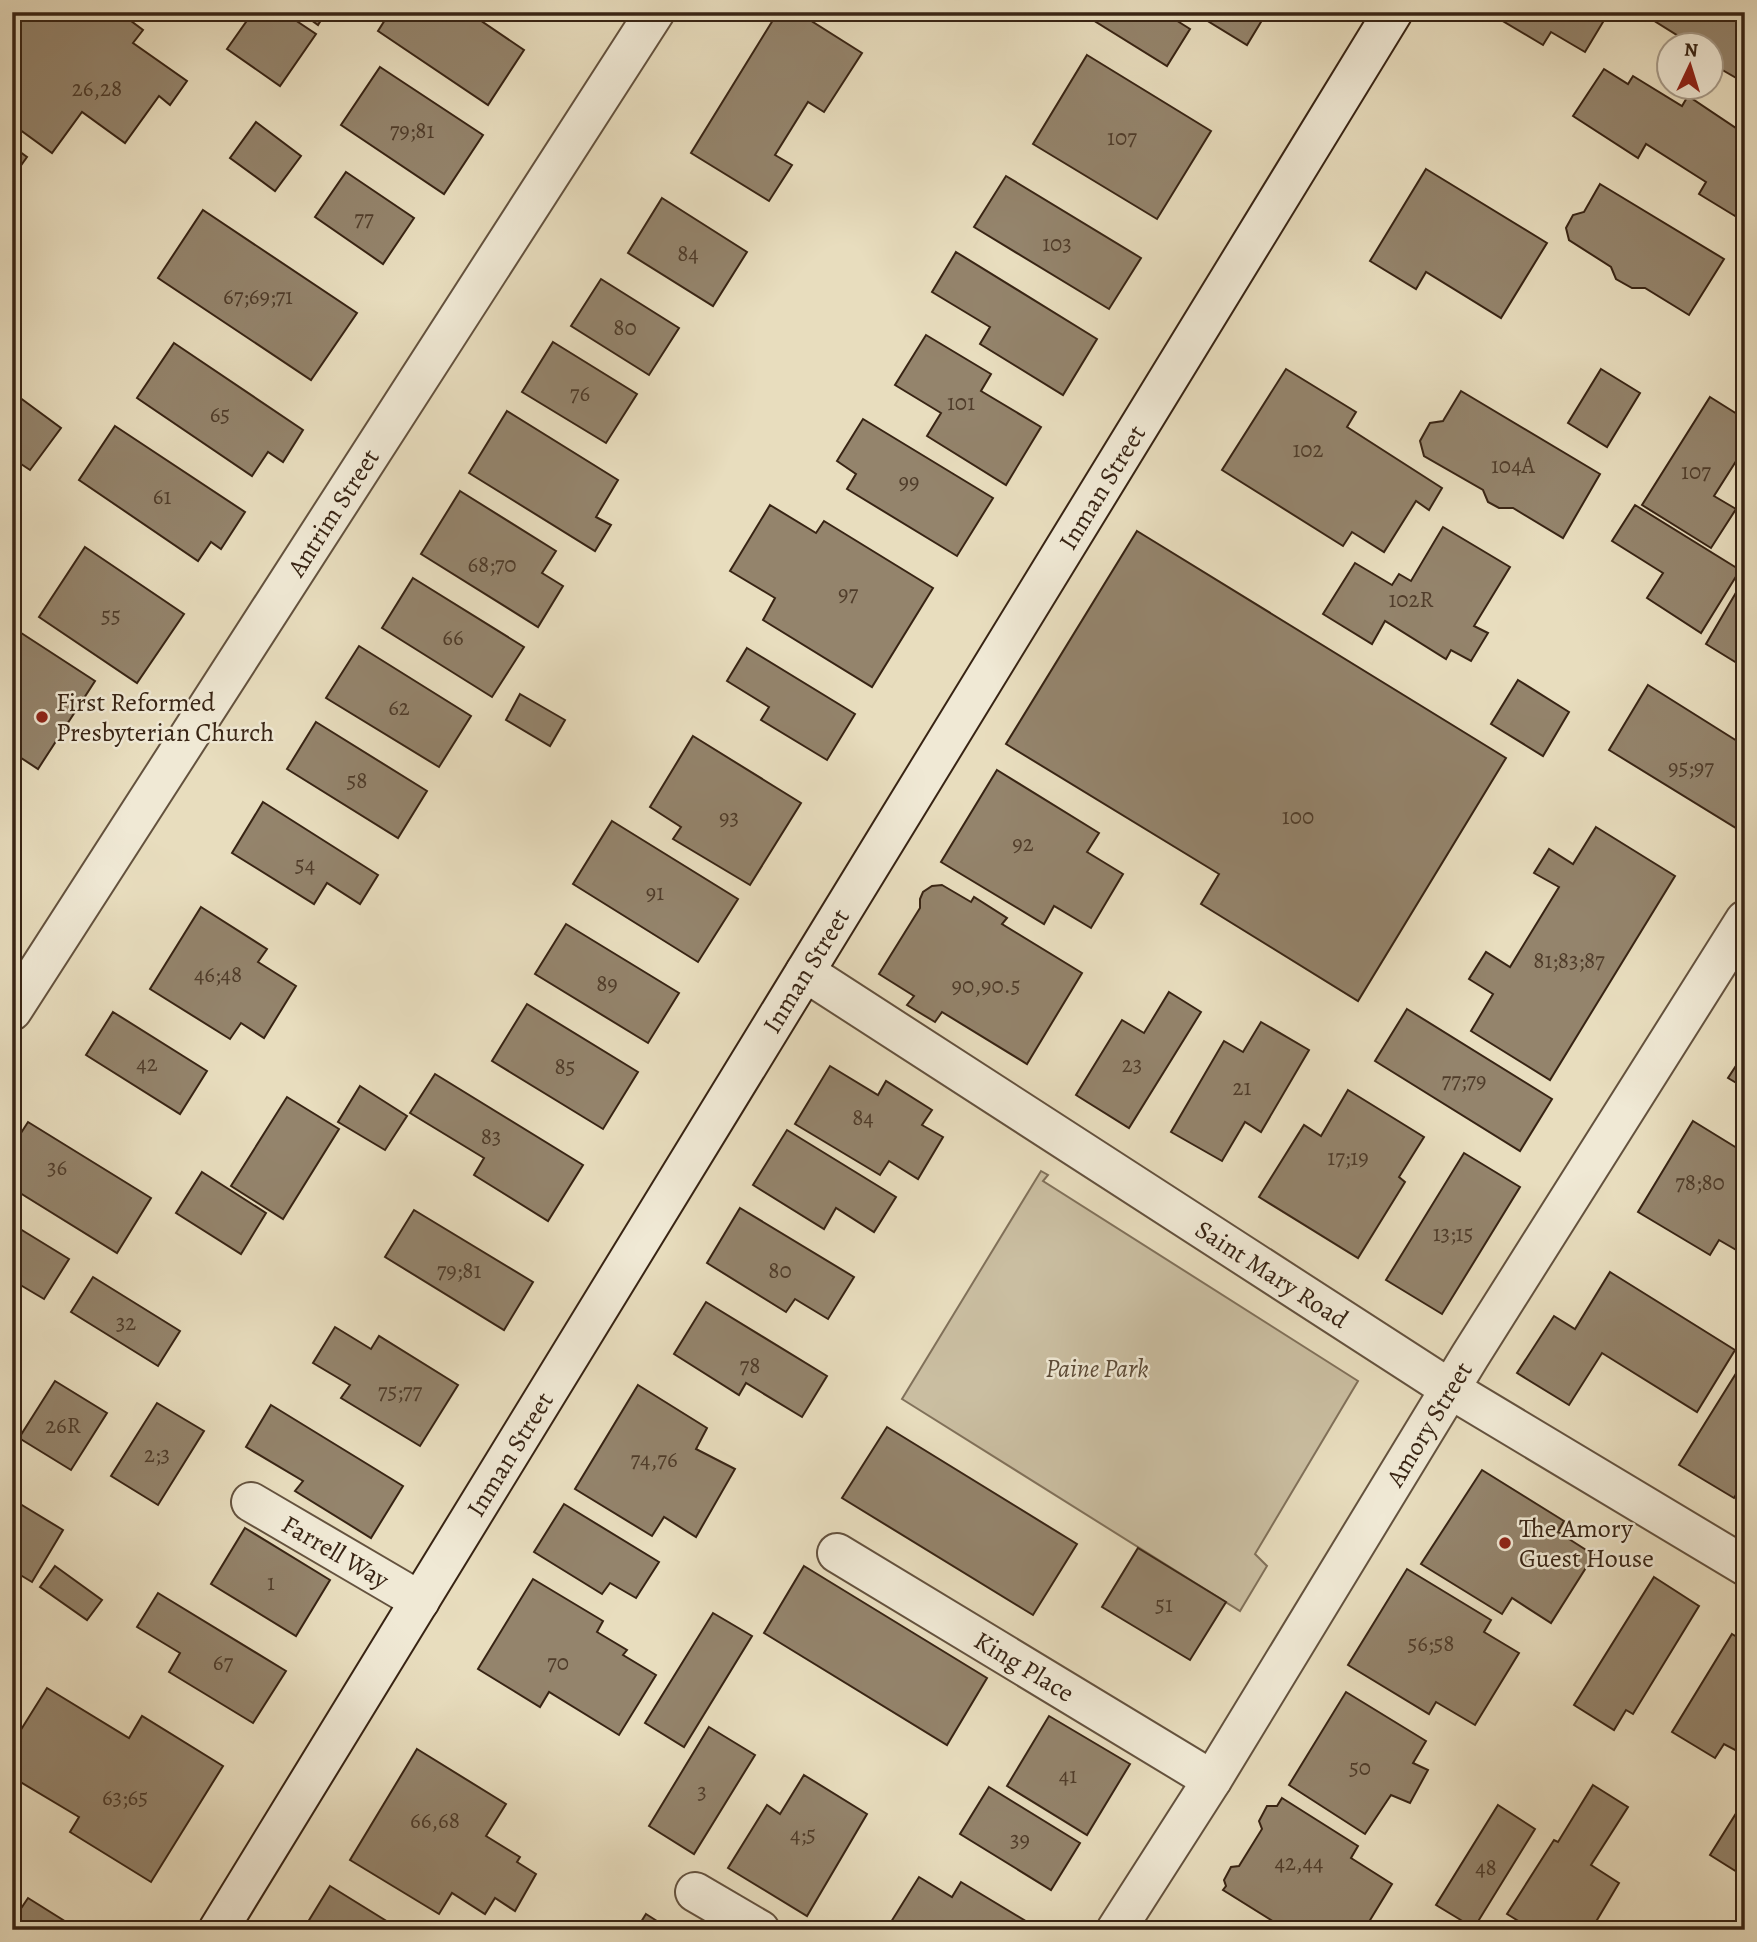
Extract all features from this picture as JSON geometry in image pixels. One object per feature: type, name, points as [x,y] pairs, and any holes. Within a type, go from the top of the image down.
[{"type":"street","name":"Antrim Street","points":[[12,1012],[655,12]]},
{"type":"street","name":"Inman Street","points":[[218,1930],[1393,12]]},
{"type":"street","name":"Amory Street","points":[[1116,1930],[1212,1780],[1450,1389],[1745,920]]},
{"type":"street","name":"Saint Mary Road","points":[[805,972],[1450,1389],[1745,1566]]},
{"type":"street","name":"Farrell Way","points":[[251,1502],[420,1601]]},
{"type":"street","name":"King Place","points":[[837,1553],[1212,1780]]},
{"type":"street","points":[[695,1892],[760,1930]]},
{"type":"green space","name":"Paine Park","points":[[1041,1171],[1048,1175],[1043,1181],[1358,1381],[1255,1554],[1267,1566],[1240,1611],[902,1399]]},
{"type":"building","points":[[12,12],[119,12],[143,30],[133,43],[187,81],[170,105],[159,96],[125,143],[82,112],[52,153],[12,124]]},
{"type":"building","points":[[253,12],[283,12],[316,34],[280,86],[227,49]]},
{"type":"building","points":[[300,12],[326,12],[318,25]]},
{"type":"building","points":[[390,12],[468,12],[524,50],[488,105],[378,31]]},
{"type":"building","points":[[778,12],[797,12],[862,53],[824,112],[808,102],[775,155],[792,165],[769,201],[691,153]]},
{"type":"building","points":[[1080,12],[1163,12],[1190,29],[1167,66]]},
{"type":"building","points":[[1193,12],[1267,12],[1247,45]]},
{"type":"building","points":[[1609,12],[1585,52],[1551,32],[1543,45],[1491,14]]},
{"type":"building","points":[[1640,12],[1745,12],[1745,83],[1726,72],[1726,32],[1672,32]]},
{"type":"building","points":[[1087,55],[1211,131],[1157,219],[1033,144]]},
{"type":"building","points":[[380,67],[483,135],[444,194],[341,125]]},
{"type":"building","points":[[1604,69],[1628,84],[1633,76],[1656,90],[1656,102],[1675,102],[1682,106],[1684,102],[1697,102],[1736,128],[1745,114],[1745,200],[1735,216],[1699,194],[1706,182],[1646,144],[1638,158],[1573,116]]},
{"type":"building","points":[[256,122],[301,156],[275,191],[230,158]]},
{"type":"building","points":[[12,146],[27,157],[12,178]]},
{"type":"building","points":[[1426,169],[1547,243],[1501,318],[1426,272],[1416,289],[1370,261]]},
{"type":"building","points":[[346,172],[414,218],[383,264],[315,217]]},
{"type":"building","points":[[1006,176],[1141,258],[1109,309],[974,227]]},
{"type":"building","points":[[1600,184],[1724,259],[1689,315],[1645,288],[1632,288],[1616,279],[1611,267],[1569,240],[1566,228],[1573,215],[1584,212]]},
{"type":"building","points":[[662,198],[747,252],[713,306],[628,253]]},
{"type":"building","points":[[203,210],[357,313],[311,380],[158,278]]},
{"type":"building","points":[[956,252],[1097,339],[1063,395],[980,344],[990,327],[932,292]]},
{"type":"building","points":[[601,279],[679,328],[649,375],[571,326]]},
{"type":"building","points":[[926,335],[991,374],[981,391],[1041,427],[1006,485],[927,436],[941,413],[895,385]]},
{"type":"building","points":[[553,342],[637,394],[606,443],[522,392]]},
{"type":"building","points":[[174,343],[303,430],[283,462],[268,452],[252,476],[137,398]]},
{"type":"building","points":[[1286,369],[1356,412],[1347,427],[1442,488],[1429,510],[1416,501],[1384,552],[1352,532],[1343,546],[1222,470]]},
{"type":"building","points":[[1601,369],[1640,393],[1607,447],[1568,423]]},
{"type":"building","points":[[1461,391],[1600,474],[1563,538],[1513,508],[1499,508],[1488,502],[1483,490],[1424,456],[1420,441],[1430,423],[1443,421]]},
{"type":"building","points":[[19,397],[61,428],[30,470],[12,458],[12,407]]},
{"type":"building","points":[[1710,397],[1745,419],[1745,447],[1714,496],[1736,509],[1711,548],[1642,505]]},
{"type":"building","points":[[507,411],[618,480],[596,517],[611,525],[595,551],[469,473]]},
{"type":"building","points":[[863,419],[993,498],[957,556],[847,489],[856,474],[837,461]]},
{"type":"building","points":[[115,426],[245,512],[221,549],[211,542],[198,561],[79,480]]},
{"type":"building","points":[[460,491],[556,551],[542,573],[563,586],[538,627],[421,554]]},
{"type":"building","points":[[770,505],[816,533],[824,521],[933,588],[872,687],[763,620],[775,598],[730,571]]},
{"type":"building","points":[[1635,505],[1740,570],[1701,633],[1647,598],[1663,573],[1612,541]]},
{"type":"building","points":[[1443,527],[1510,567],[1474,626],[1488,633],[1471,661],[1451,650],[1446,659],[1385,621],[1372,644],[1323,614],[1355,563],[1392,585],[1399,574],[1411,581]]},
{"type":"building","points":[[1137,531],[1506,758],[1358,1001],[1201,904],[1219,874],[1006,744]]},
{"type":"building","points":[[85,547],[184,614],[137,683],[39,617]]},
{"type":"building","points":[[413,578],[524,647],[492,697],[382,628]]},
{"type":"building","points":[[1741,584],[1745,586],[1745,668],[1706,644]]},
{"type":"building","name":"First Reformed Presbyterian Church","points":[[12,627],[95,681],[38,769],[12,752]]},
{"type":"building","points":[[359,646],[471,716],[439,767],[326,698]]},
{"type":"building","points":[[747,648],[855,714],[827,760],[761,720],[769,707],[727,681]]},
{"type":"building","points":[[1518,680],[1569,712],[1543,756],[1491,724]]},
{"type":"building","points":[[1648,685],[1745,746],[1745,785],[1740,793],[1745,796],[1745,813],[1736,828],[1609,750]]},
{"type":"building","points":[[520,694],[565,720],[550,746],[506,720]]},
{"type":"building","points":[[316,722],[427,791],[398,838],[287,769]]},
{"type":"building","points":[[693,736],[801,803],[750,885],[673,839],[681,827],[650,807]]},
{"type":"building","points":[[997,770],[1099,833],[1087,852],[1123,874],[1091,928],[1054,906],[1044,924],[941,862]]},
{"type":"building","points":[[263,802],[378,875],[360,904],[327,883],[314,904],[232,853]]},
{"type":"building","points":[[612,821],[738,899],[698,962],[573,884]]},
{"type":"building","points":[[1596,827],[1675,876],[1550,1080],[1471,1031],[1493,994],[1469,979],[1486,952],[1510,967],[1559,887],[1534,873],[1549,849],[1573,864]]},
{"type":"building","points":[[942,885],[971,902],[974,897],[1007,918],[1002,924],[1082,973],[1027,1064],[942,1012],[935,1022],[907,1005],[914,996],[879,974],[920,908],[923,892],[932,886]]},
{"type":"building","points":[[201,907],[267,949],[258,962],[296,986],[264,1038],[241,1023],[230,1039],[150,989]]},
{"type":"building","points":[[566,924],[679,993],[648,1043],[535,974]]},
{"type":"building","points":[[1169,992],[1201,1012],[1129,1128],[1076,1095],[1122,1020],[1144,1033]]},
{"type":"building","points":[[527,1004],[638,1072],[603,1129],[492,1061]]},
{"type":"building","points":[[1407,1009],[1552,1099],[1520,1151],[1375,1061]]},
{"type":"building","points":[[113,1012],[207,1071],[180,1114],[86,1055]]},
{"type":"building","points":[[1261,1022],[1309,1050],[1261,1132],[1245,1122],[1222,1161],[1171,1132],[1224,1041],[1243,1052]]},
{"type":"building","points":[[1745,1052],[1745,1088],[1728,1078]]},
{"type":"building","points":[[830,1066],[878,1095],[886,1081],[932,1110],[922,1125],[943,1137],[918,1179],[889,1161],[880,1175],[795,1124]]},
{"type":"building","points":[[435,1074],[583,1165],[548,1221],[474,1175],[484,1158],[410,1113]]},
{"type":"building","points":[[360,1086],[407,1116],[385,1150],[338,1122]]},
{"type":"building","points":[[1348,1090],[1424,1137],[1399,1177],[1405,1182],[1358,1258],[1259,1197],[1304,1125],[1321,1136]]},
{"type":"building","points":[[287,1097],[339,1129],[283,1219],[231,1186]]},
{"type":"building","points":[[1693,1121],[1745,1153],[1745,1255],[1719,1240],[1710,1255],[1638,1212]]},
{"type":"building","points":[[28,1122],[151,1198],[117,1253],[12,1188],[12,1147]]},
{"type":"building","points":[[787,1130],[896,1197],[874,1232],[836,1208],[824,1229],[753,1185]]},
{"type":"building","points":[[1464,1153],[1520,1187],[1442,1314],[1386,1280]]},
{"type":"building","points":[[202,1172],[266,1213],[241,1254],[176,1213]]},
{"type":"building","points":[[740,1208],[854,1277],[828,1319],[795,1299],[786,1312],[707,1263]]},
{"type":"building","points":[[414,1210],[533,1282],[504,1330],[385,1257]]},
{"type":"building","points":[[12,1224],[69,1259],[44,1299],[12,1280]]},
{"type":"building","points":[[1610,1272],[1735,1350],[1697,1412],[1602,1353],[1569,1405],[1517,1373],[1554,1316],[1575,1329]]},
{"type":"building","points":[[93,1277],[180,1331],[158,1366],[71,1312]]},
{"type":"building","points":[[706,1302],[827,1376],[802,1417],[746,1383],[739,1395],[674,1354]]},
{"type":"building","points":[[335,1327],[371,1349],[379,1336],[458,1385],[420,1446],[341,1398],[350,1385],[313,1363]]},
{"type":"building","points":[[1745,1359],[1745,1480],[1734,1498],[1679,1465]]},
{"type":"building","points":[[55,1381],[107,1413],[71,1470],[19,1438]]},
{"type":"building","points":[[638,1385],[707,1428],[696,1449],[735,1469],[696,1537],[664,1517],[652,1536],[575,1489]]},
{"type":"building","points":[[157,1403],[204,1431],[158,1505],[111,1476]]},
{"type":"building","points":[[271,1405],[403,1486],[371,1538],[295,1491],[303,1481],[246,1447]]},
{"type":"building","points":[[887,1427],[1077,1544],[1033,1615],[842,1498]]},
{"type":"building","name":"The Amory Guest House","points":[[1482,1470],[1564,1521],[1558,1532],[1594,1555],[1551,1623],[1512,1598],[1502,1614],[1421,1564]]},
{"type":"building","points":[[12,1499],[63,1530],[32,1582],[12,1570]]},
{"type":"building","points":[[564,1504],[659,1562],[636,1598],[610,1583],[602,1594],[534,1552]]},
{"type":"building","points":[[245,1528],[330,1580],[296,1636],[211,1584]]},
{"type":"building","points":[[1138,1548],[1226,1602],[1190,1660],[1102,1607]]},
{"type":"building","points":[[55,1566],[102,1600],[87,1620],[40,1587]]},
{"type":"building","points":[[804,1566],[987,1678],[947,1745],[764,1633]]},
{"type":"building","points":[[1407,1569],[1491,1620],[1484,1632],[1519,1653],[1475,1725],[1436,1702],[1429,1714],[1348,1665]]},
{"type":"building","points":[[1654,1577],[1699,1606],[1633,1714],[1626,1710],[1614,1730],[1574,1705]]},
{"type":"building","points":[[533,1579],[603,1621],[597,1632],[627,1650],[623,1655],[656,1675],[619,1735],[549,1692],[540,1707],[478,1669]]},
{"type":"building","points":[[158,1593],[286,1671],[253,1723],[169,1672],[180,1653],[137,1627]]},
{"type":"building","points":[[713,1613],[752,1636],[684,1747],[645,1723]]},
{"type":"building","points":[[1732,1634],[1745,1642],[1745,1738],[1737,1751],[1724,1744],[1715,1758],[1672,1732]]},
{"type":"building","points":[[47,1688],[129,1738],[142,1716],[223,1766],[151,1882],[70,1832],[79,1817],[12,1777],[12,1744]]},
{"type":"building","points":[[1346,1692],[1426,1741],[1413,1763],[1428,1770],[1410,1803],[1391,1795],[1365,1834],[1289,1785]]},
{"type":"building","points":[[1049,1716],[1130,1764],[1087,1835],[1007,1786]]},
{"type":"building","points":[[709,1727],[755,1755],[694,1854],[649,1826]]},
{"type":"building","points":[[417,1749],[506,1804],[486,1836],[520,1857],[517,1862],[536,1874],[515,1911],[495,1898],[485,1914],[452,1893],[439,1914],[350,1860]]},
{"type":"building","points":[[804,1775],[867,1814],[807,1916],[728,1868],[767,1805],[780,1814]]},
{"type":"building","points":[[1593,1785],[1628,1807],[1591,1865],[1619,1883],[1591,1930],[1575,1930],[1562,1922],[1557,1930],[1533,1930],[1507,1914],[1554,1840],[1558,1842]]},
{"type":"building","points":[[989,1787],[1080,1843],[1051,1890],[960,1834]]},
{"type":"building","points":[[1282,1798],[1358,1846],[1351,1858],[1392,1884],[1364,1930],[1312,1930],[1304,1925],[1301,1930],[1287,1930],[1223,1890],[1226,1886],[1224,1880],[1231,1867],[1239,1866],[1262,1829],[1259,1821],[1267,1806],[1277,1806]]},
{"type":"building","points":[[1745,1799],[1745,1877],[1710,1855]]},
{"type":"building","points":[[1498,1805],[1535,1829],[1474,1928],[1436,1905]]},
{"type":"building","points":[[919,1877],[952,1897],[961,1882],[1039,1929],[886,1930]]},
{"type":"building","points":[[330,1886],[401,1930],[303,1930]]},
{"type":"building","points":[[28,1898],[79,1930],[12,1930],[12,1922]]},
{"type":"building","points":[[646,1914],[671,1930],[636,1930]]},
{"type":"place","name":"First Reformed Presbyterian Church","points":[[42,717]]},
{"type":"place","name":"The Amory Guest House","points":[[1505,1543]]}]
